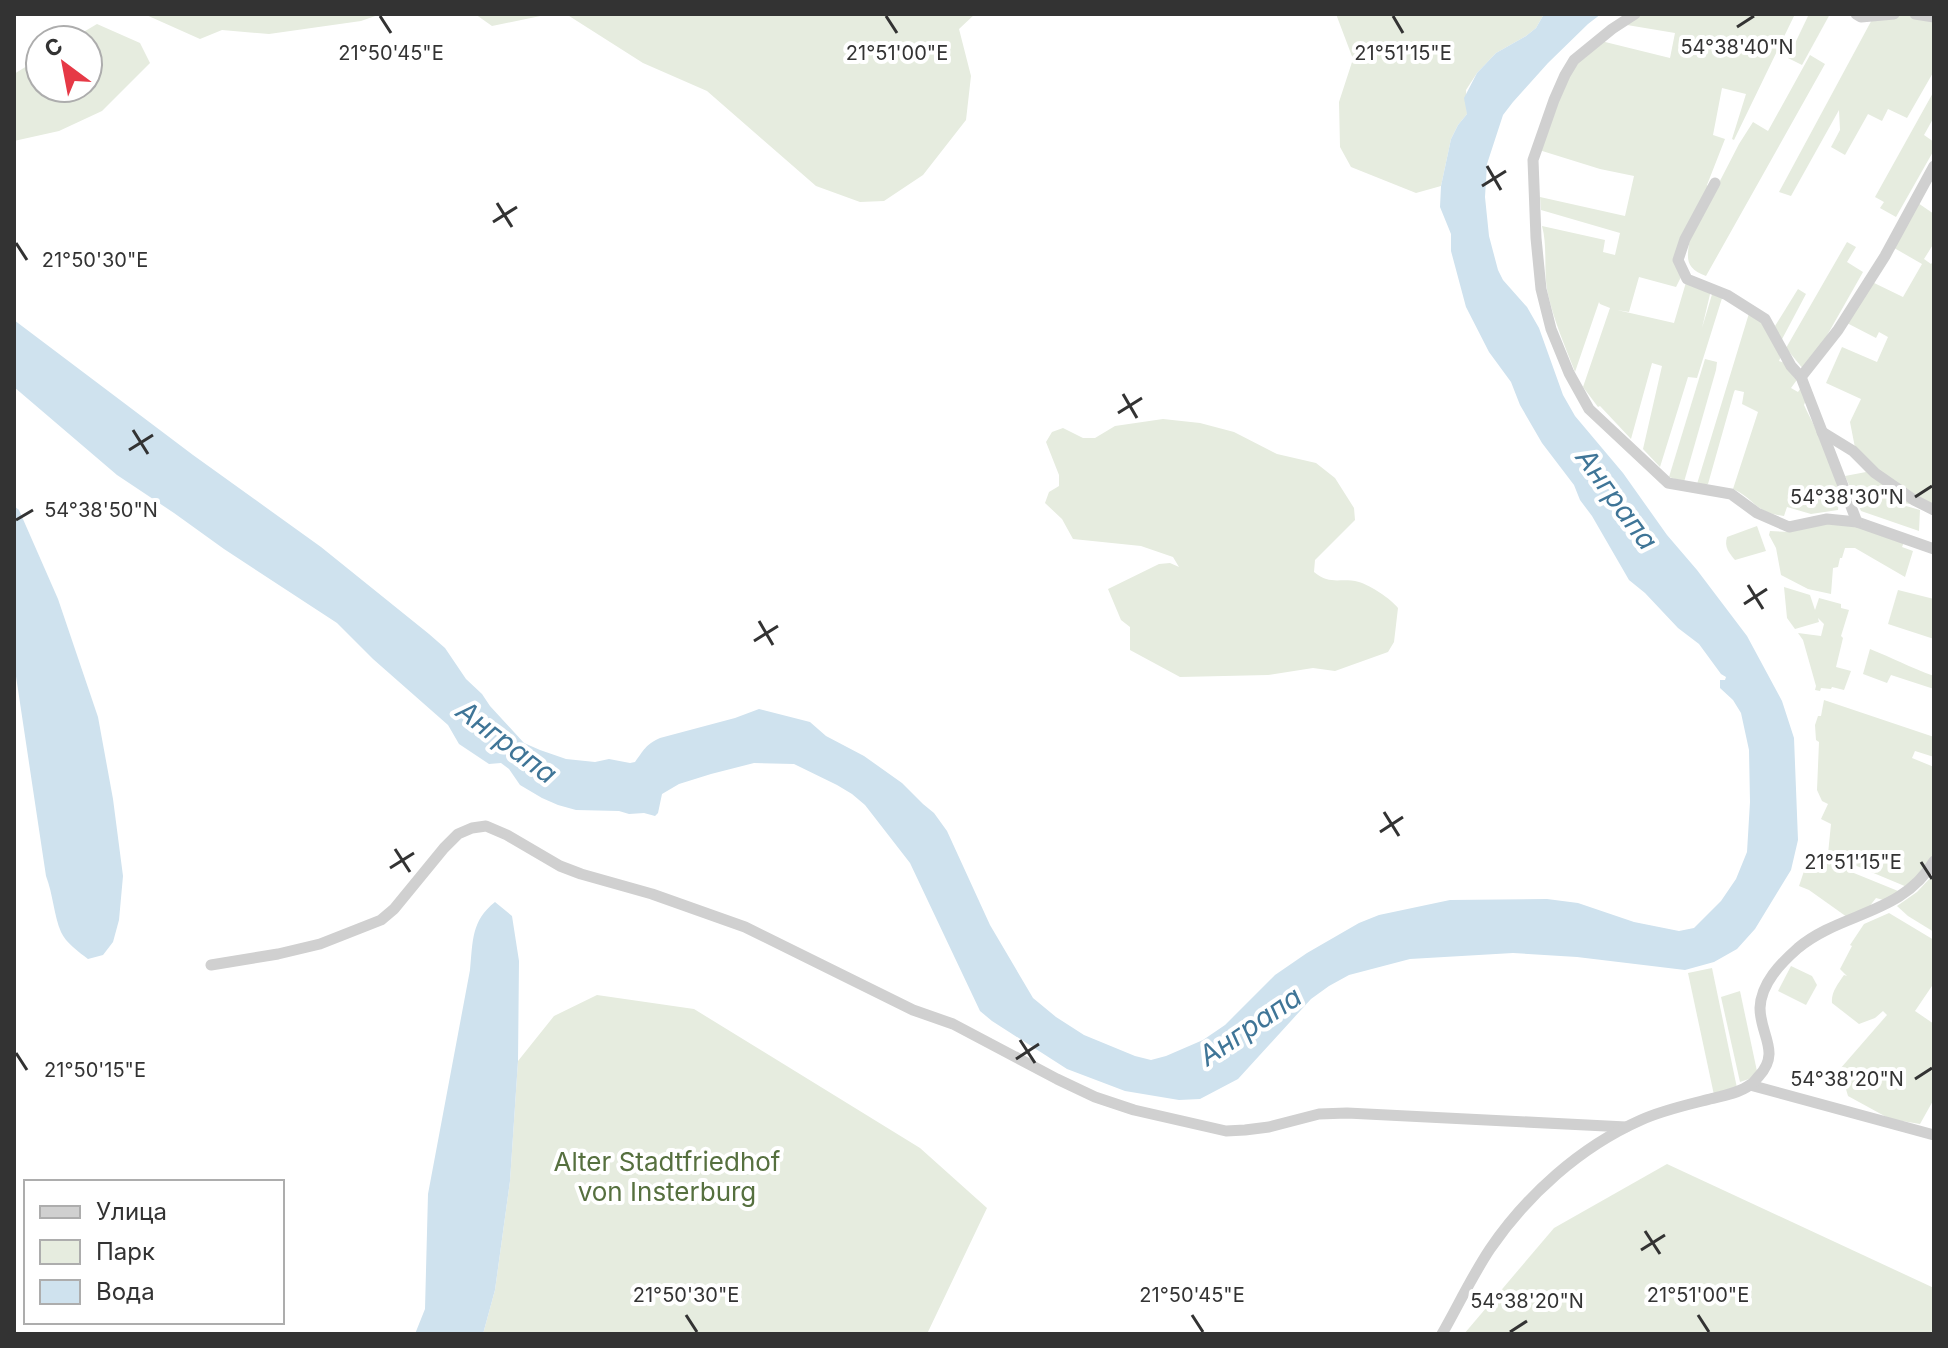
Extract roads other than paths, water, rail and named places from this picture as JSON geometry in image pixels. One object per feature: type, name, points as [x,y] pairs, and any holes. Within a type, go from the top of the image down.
[{"type":"street","points":[[1635,14],[1574,60],[1559,87],[1533,160],[1541,289],[1551,329],[1569,373],[1589,409],[1668,483],[1731,494],[1757,513],[1789,527],[1827,519],[1857,522],[1934,549]]},
{"type":"street","points":[[1856,14],[1861,17],[1894,14]]},
{"type":"street","points":[[1915,14],[1934,17]]},
{"type":"street","points":[[1801,377],[1838,330],[1885,256],[1934,166]]},
{"type":"street","points":[[1715,183],[1685,239],[1678,260],[1687,279],[1727,295],[1765,319],[1791,366],[1801,377],[1857,522]]},
{"type":"street","points":[[1822,432],[1853,451],[1875,473],[1934,510]]},
{"type":"street","points":[[211,965],[320,944],[381,920],[458,834],[486,826],[560,866],[663,897],[745,927],[913,1010],[953,1024],[1095,1097],[1134,1110],[1226,1131],[1269,1127],[1319,1114],[1347,1113],[1626,1127]]},
{"type":"street","points":[[1442,1334],[1490,1249],[1547,1182],[1626,1127],[1665,1111],[1750,1085],[1766,1068],[1770,1052],[1760,1007],[1765,988],[1775,971],[1808,940],[1826,929],[1894,900],[1927,873],[1934,861]]},
{"type":"street","points":[[1750,1085],[1934,1135]]},
{"type":"water","name":"Анграпа","points":[[1544,14],[1601,14],[1548,63],[1503,115],[1487,164],[1485,197],[1489,236],[1498,270],[1539,328],[1563,395],[1575,416],[1623,473],[1667,535],[1747,636],[1782,701],[1794,738],[1798,840],[1791,870],[1755,929],[1737,949],[1714,962],[1685,970],[1513,953],[1410,959],[1349,975],[1311,999],[1238,1079],[1200,1099],[1179,1100],[1125,1091],[1067,1069],[980,1011],[910,863],[865,805],[852,794],[794,764],[754,763],[679,784],[662,794],[655,816],[576,810],[542,798],[520,785],[501,763],[489,764],[459,744],[448,725],[337,623],[117,475],[14,387],[14,320],[321,547],[429,634],[445,648],[466,679],[524,743],[540,750],[566,759],[595,762],[609,759],[630,763],[635,762],[648,746],[660,738],[759,709],[810,722],[826,736],[864,756],[902,783],[934,813],[947,831],[990,925],[1033,998],[1084,1035],[1135,1056],[1151,1060],[1203,1040],[1225,1025],[1275,975],[1359,923],[1379,915],[1450,900],[1547,899],[1578,903],[1634,922],[1679,931],[1694,928],[1721,901],[1736,879],[1747,852],[1749,750],[1741,713],[1720,688],[1720,680],[1726,677],[1699,644],[1629,580],[1574,485],[1542,443],[1511,382],[1489,352],[1466,307],[1451,251],[1451,234],[1440,207],[1451,139],[1467,114],[1464,98],[1477,73],[1496,53],[1536,28]]},
{"type":"water","points":[[14,506],[19,510],[58,599],[98,717],[113,799],[123,876],[119,920],[113,942],[103,955],[88,959],[69,944],[61,932],[46,876],[14,663]]},
{"type":"water","points":[[495,902],[512,916],[519,961],[518,1061],[510,1181],[495,1290],[483,1334],[415,1334],[425,1309],[428,1194],[473,941],[477,924]]},
{"type":"park label","name":"Alter Stadtfriedhof von Insterburg","points":[[667,1177]]}]
